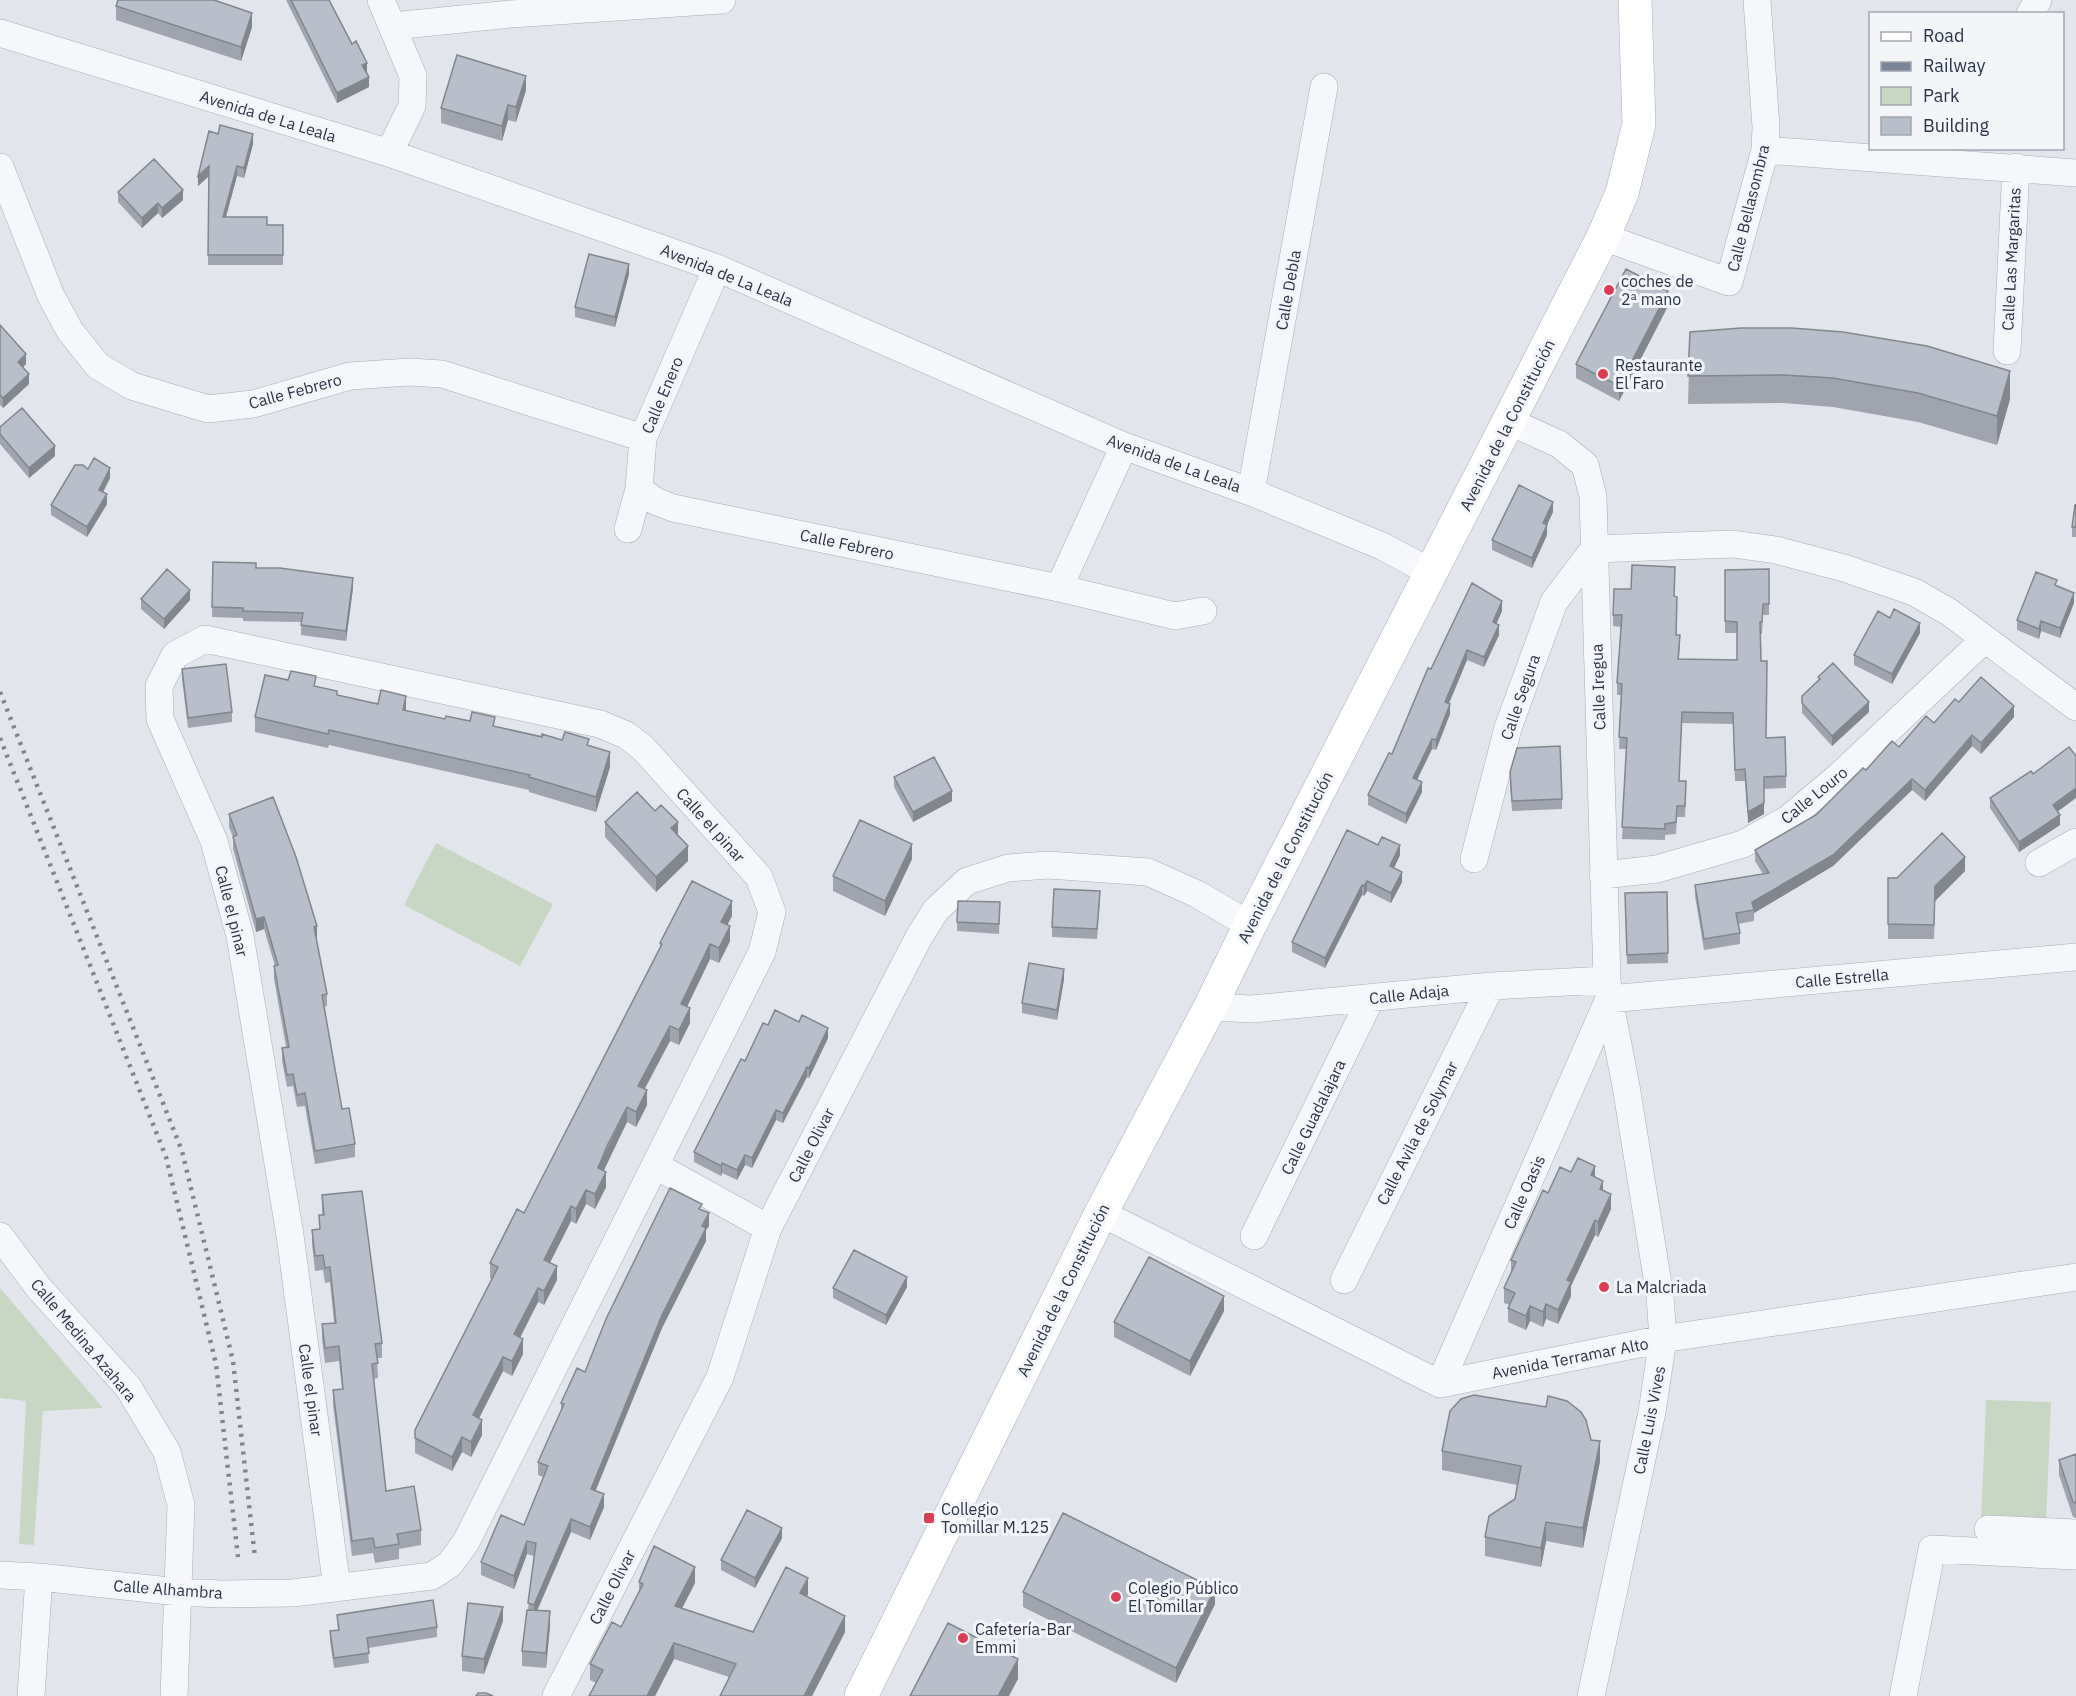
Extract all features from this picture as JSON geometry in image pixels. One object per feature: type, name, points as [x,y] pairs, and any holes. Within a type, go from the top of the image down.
[{"type":"main road","name":"Avenida de la Constitución","points":[[861,1696],[1101,1213],[1210,1007],[1604,237],[1622,193],[1639,124],[1635,0]]},
{"type":"street","points":[[381,0],[413,76],[412,106],[389,153]]},
{"type":"street","points":[[393,26],[511,14],[722,0]]},
{"type":"street","name":"Calle Bellasombra","points":[[1604,237],[1729,282],[1765,150],[1766,127],[1757,0]]},
{"type":"street","name":"Avenida de La Leala","points":[[0,33],[389,153],[717,268],[1124,446],[1251,492],[1382,546],[1432,573]]},
{"type":"street","name":"Calle Debla","points":[[1251,492],[1324,87]]},
{"type":"street","points":[[1765,150],[1954,155],[2016,167],[2076,173]]},
{"type":"street","name":"Calle Febrero","points":[[0,167],[47,287],[70,332],[98,366],[132,387],[208,409],[253,404],[350,376],[409,372],[442,374],[643,438]]},
{"type":"street","name":"Calle Las Margaritas","points":[[2007,351],[2016,167]]},
{"type":"street","name":"Calle Enero","points":[[628,529],[639,489],[643,438],[717,268]]},
{"type":"street","name":"Calle Iregua","points":[[1508,421],[1559,444],[1585,465],[1593,496],[1608,990]]},
{"type":"street","points":[[1059,588],[1124,446]]},
{"type":"street","name":"Calle Febrero","points":[[639,489],[655,501],[673,508],[1059,588],[1175,616],[1203,611]]},
{"type":"street","points":[[1594,549],[1733,544],[1776,549],[1844,568],[1914,592],[1949,612],[2076,707]]},
{"type":"street","name":"Calle Segura","points":[[1474,859],[1508,728],[1554,602],[1594,549]]},
{"type":"street","name":"Calle el pinar","points":[[205,639],[600,724],[626,735],[643,748],[759,877],[772,912],[762,952],[656,1166],[466,1542],[450,1564],[432,1576],[337,1588],[290,1234],[240,936],[214,841],[160,719],[159,686],[175,655],[205,639]]},
{"type":"street","name":"Calle Louro","points":[[1604,875],[1657,869],[1743,844],[1788,819],[1838,777],[1985,639]]},
{"type":"street","points":[[2039,863],[2076,842]]},
{"type":"street","name":"Calle Olivar","points":[[556,1696],[720,1377],[768,1228],[919,937],[936,910],[967,881],[1008,868],[1048,865],[1148,872],[1197,894],[1250,925]]},
{"type":"street","name":"Calle Estrella","points":[[1608,990],[2076,957]]},
{"type":"street","name":"Calle Adaja","points":[[1210,1007],[1252,1009],[1491,986],[1608,990]]},
{"type":"street","name":"Calle Avila de Solymar","points":[[1344,1280],[1491,986]]},
{"type":"street","name":"Calle Luis Vives","points":[[1591,1696],[1652,1412],[1664,1339],[1656,1273],[1626,1086],[1608,990]]},
{"type":"street","name":"Calle Oasis","points":[[1440,1384],[1608,990]]},
{"type":"street","name":"Calle Guadalajara","points":[[1254,1236],[1371,998]]},
{"type":"street","points":[[656,1166],[768,1228]]},
{"type":"street","points":[[1101,1213],[1440,1384]]},
{"type":"street","name":"Calle Medina Azahara","points":[[0,1236],[38,1287],[128,1387],[167,1452],[181,1505],[174,1696]]},
{"type":"street","name":"Avenida Terramar Alto","points":[[1440,1384],[1664,1339],[2076,1277]]},
{"type":"street","points":[[1988,1529],[2076,1533]]},
{"type":"street","points":[[1903,1696],[1932,1549],[2076,1556]]},
{"type":"street","name":"Calle Alhambra","points":[[0,1575],[221,1594],[293,1593],[337,1588]]},
{"type":"street","points":[[31,1696],[39,1577]]},
{"type":"green space","points":[[436,843],[553,904],[520,966],[404,905]]},
{"type":"green space","points":[[0,1288],[103,1408],[43,1411],[34,1545],[19,1544],[26,1401],[0,1398]]},
{"type":"green space","points":[[1986,1400],[2051,1402],[2046,1524],[1981,1522]]},
{"type":"building","points":[[118,0],[214,0],[252,13],[241,47],[116,6]]},
{"type":"building","points":[[291,0],[329,0],[352,44],[356,41],[367,63],[362,65],[369,77],[337,93]]},
{"type":"building","points":[[457,55],[526,76],[516,107],[508,105],[502,126],[441,108]]},
{"type":"building","points":[[220,125],[253,134],[244,168],[237,166],[223,217],[267,217],[267,225],[283,225],[283,255],[208,255],[209,166],[198,176],[209,131],[218,134]]},
{"type":"building","points":[[154,159],[183,190],[162,208],[158,203],[142,218],[118,192]]},
{"type":"building","points":[[589,254],[629,264],[615,317],[575,307]]},
{"type":"building","points":[[1626,269],[1668,291],[1619,386],[1576,364]]},
{"type":"building","points":[[0,325],[26,354],[18,362],[29,374],[3,398],[0,395]]},
{"type":"building","points":[[1741,328],[1792,328],[1843,332],[1927,346],[2010,371],[1997,416],[1918,393],[1833,378],[1783,375],[1688,376],[1690,332]]},
{"type":"building","points":[[22,408],[55,446],[29,468],[0,434],[0,427]]},
{"type":"building","points":[[94,458],[110,468],[99,490],[107,494],[87,527],[51,505],[75,465],[83,465],[88,469]]},
{"type":"building","points":[[1519,485],[1553,502],[1543,523],[1547,525],[1532,558],[1492,540]]},
{"type":"building","points":[[2075,505],[2076,527],[2072,527]]},
{"type":"building","points":[[213,562],[256,563],[256,568],[280,568],[353,578],[346,631],[301,625],[303,613],[243,611],[243,608],[212,607]]},
{"type":"building","points":[[1632,565],[1675,567],[1676,635],[1680,635],[1678,659],[1737,660],[1737,622],[1725,621],[1725,570],[1769,569],[1769,604],[1763,604],[1762,622],[1760,622],[1761,661],[1767,661],[1766,738],[1785,737],[1786,776],[1764,777],[1764,803],[1748,812],[1745,769],[1735,770],[1733,713],[1682,712],[1679,781],[1686,781],[1685,806],[1677,806],[1676,822],[1665,824],[1665,829],[1622,827],[1627,738],[1619,737],[1622,684],[1617,683],[1622,615],[1613,615],[1614,589],[1631,589]]},
{"type":"building","points":[[167,569],[190,590],[164,619],[141,599]]},
{"type":"building","points":[[2036,572],[2057,580],[2055,585],[2074,593],[2060,628],[2041,621],[2039,629],[2017,620]]},
{"type":"building","points":[[1472,583],[1502,601],[1493,622],[1499,625],[1484,657],[1467,650],[1445,702],[1450,704],[1436,740],[1432,739],[1413,778],[1422,782],[1406,814],[1368,795],[1389,753],[1392,754],[1428,668],[1431,669]]},
{"type":"building","points":[[1894,609],[1920,623],[1892,674],[1854,655],[1878,611],[1890,618]]},
{"type":"building","points":[[1833,663],[1869,702],[1832,736],[1802,703],[1802,696]]},
{"type":"building","points":[[226,664],[232,712],[188,718],[182,669]]},
{"type":"building","points":[[291,671],[316,676],[314,686],[337,691],[337,695],[378,704],[381,690],[406,696],[403,710],[445,719],[446,716],[470,721],[472,712],[495,717],[493,726],[542,737],[542,734],[562,740],[565,732],[589,739],[587,745],[610,752],[596,797],[529,777],[530,775],[329,730],[328,734],[255,717],[265,675],[288,680]]},
{"type":"building","points":[[1981,677],[2014,706],[1981,743],[1972,735],[1925,790],[1912,779],[1833,855],[1752,902],[1754,910],[1736,913],[1740,933],[1704,939],[1695,885],[1769,873],[1755,850],[1816,815],[1863,768],[1866,770],[1892,741],[1899,747],[1926,716],[1934,723],[1955,699],[1959,702]]},
{"type":"building","points":[[1560,746],[1562,799],[1512,801],[1510,772],[1517,748]]},
{"type":"building","points":[[2069,747],[2076,756],[2076,788],[2053,805],[2060,815],[2019,842],[1990,798],[2031,771],[2033,774]]},
{"type":"building","points":[[934,757],[952,791],[913,812],[894,777]]},
{"type":"building","points":[[637,792],[655,811],[661,805],[678,822],[671,828],[688,846],[656,877],[605,822]]},
{"type":"building","points":[[273,797],[296,857],[317,926],[314,927],[327,994],[322,995],[342,1109],[349,1108],[355,1144],[315,1151],[305,1093],[297,1095],[293,1074],[287,1075],[282,1048],[289,1047],[274,966],[278,965],[264,917],[256,919],[233,837],[237,835],[229,814]]},
{"type":"building","points":[[860,820],[912,844],[885,901],[833,876]]},
{"type":"building","points":[[1347,830],[1378,845],[1382,837],[1400,845],[1390,866],[1402,872],[1391,893],[1367,881],[1364,886],[1362,885],[1325,958],[1292,942]]},
{"type":"building","points":[[1942,833],[1965,857],[1935,886],[1934,925],[1888,924],[1888,878],[1897,878]]},
{"type":"building","points":[[692,881],[732,901],[721,922],[730,926],[719,948],[710,944],[681,1004],[690,1008],[679,1030],[670,1026],[638,1086],[647,1090],[636,1112],[627,1107],[607,1146],[598,1168],[606,1172],[595,1194],[586,1190],[576,1209],[571,1206],[544,1260],[557,1266],[544,1291],[538,1288],[514,1334],[523,1339],[512,1361],[503,1357],[473,1415],[482,1420],[471,1442],[462,1437],[452,1457],[415,1438],[415,1430],[498,1267],[490,1263],[517,1209],[524,1213]]},
{"type":"building","points":[[1054,889],[1100,891],[1097,929],[1052,927]]},
{"type":"building","points":[[1667,892],[1668,953],[1627,955],[1625,893]]},
{"type":"building","points":[[958,901],[1000,902],[999,924],[957,922]]},
{"type":"building","points":[[1029,963],[1064,969],[1057,1010],[1022,1003]]},
{"type":"building","points":[[775,1010],[799,1022],[802,1015],[828,1028],[809,1068],[807,1067],[783,1113],[776,1110],[752,1158],[745,1155],[737,1170],[722,1163],[721,1166],[694,1152],[741,1059],[745,1061],[763,1023],[768,1025]]},
{"type":"building","points":[[1578,1158],[1595,1166],[1591,1175],[1603,1181],[1600,1189],[1611,1194],[1598,1222],[1595,1220],[1567,1280],[1571,1282],[1558,1310],[1546,1304],[1543,1312],[1530,1306],[1526,1316],[1508,1308],[1515,1293],[1504,1288],[1516,1262],[1511,1260],[1543,1190],[1548,1193],[1560,1167],[1571,1172]]},
{"type":"building","points":[[670,1188],[702,1204],[699,1209],[709,1213],[702,1226],[706,1228],[662,1315],[591,1489],[604,1494],[590,1527],[571,1519],[534,1605],[528,1603],[536,1543],[527,1541],[514,1576],[481,1562],[501,1515],[524,1525],[548,1466],[538,1462],[564,1404],[561,1403],[577,1368],[585,1372],[606,1319]]},
{"type":"building","points":[[362,1191],[382,1343],[375,1344],[378,1363],[372,1364],[386,1491],[414,1486],[421,1530],[397,1534],[399,1544],[375,1548],[373,1538],[352,1541],[333,1390],[343,1389],[339,1346],[325,1348],[322,1324],[336,1323],[330,1267],[325,1268],[323,1255],[315,1256],[312,1230],[320,1229],[319,1215],[324,1215],[322,1195]]},
{"type":"building","points":[[854,1250],[907,1277],[886,1315],[833,1288]]},
{"type":"building","points":[[1149,1257],[1224,1296],[1190,1361],[1114,1322]]},
{"type":"building","points":[[1474,1395],[1546,1407],[1548,1396],[1567,1401],[1581,1412],[1586,1420],[1591,1440],[1600,1441],[1583,1528],[1546,1522],[1541,1548],[1485,1537],[1489,1516],[1515,1499],[1521,1466],[1442,1451],[1450,1411],[1461,1399]]},
{"type":"building","points":[[2076,1454],[2076,1503],[2073,1502],[2059,1460]]},
{"type":"building","points":[[747,1510],[782,1528],[755,1578],[721,1560]]},
{"type":"building","points":[[1063,1513],[1215,1589],[1176,1668],[1023,1592]]},
{"type":"building","points":[[654,1546],[695,1567],[675,1606],[753,1632],[786,1567],[808,1578],[800,1593],[845,1616],[804,1696],[720,1696],[736,1664],[674,1643],[647,1696],[589,1696],[603,1670],[590,1664],[612,1622],[621,1627],[643,1584],[639,1582]]},
{"type":"building","points":[[433,1600],[437,1627],[367,1638],[369,1653],[334,1658],[330,1631],[339,1630],[337,1615]]},
{"type":"building","points":[[468,1603],[503,1607],[484,1659],[462,1656]]},
{"type":"building","points":[[527,1610],[550,1611],[546,1653],[522,1651]]},
{"type":"building","points":[[948,1623],[1018,1659],[998,1696],[910,1696]]},
{"type":"building","points":[[478,1693],[486,1693],[493,1696],[476,1696]]},
{"type":"railway","points":[[0,692],[182,1151],[233,1361],[255,1558]]},
{"type":"railway","points":[[0,738],[166,1157],[216,1364],[238,1557]]},
{"type":"place","name":"coches de 2ª mano","points":[[1609,290]]},
{"type":"place","name":"Restaurante El Faro","points":[[1603,374]]},
{"type":"place","name":"La Malcriada","points":[[1604,1287]]},
{"type":"place","name":"Collegio Tomillar M.125","points":[[929,1518]]},
{"type":"place","name":"Colegio Público El Tomillar","points":[[1116,1597]]},
{"type":"place","name":"Cafetería-Bar Emmi","points":[[963,1638]]}]
